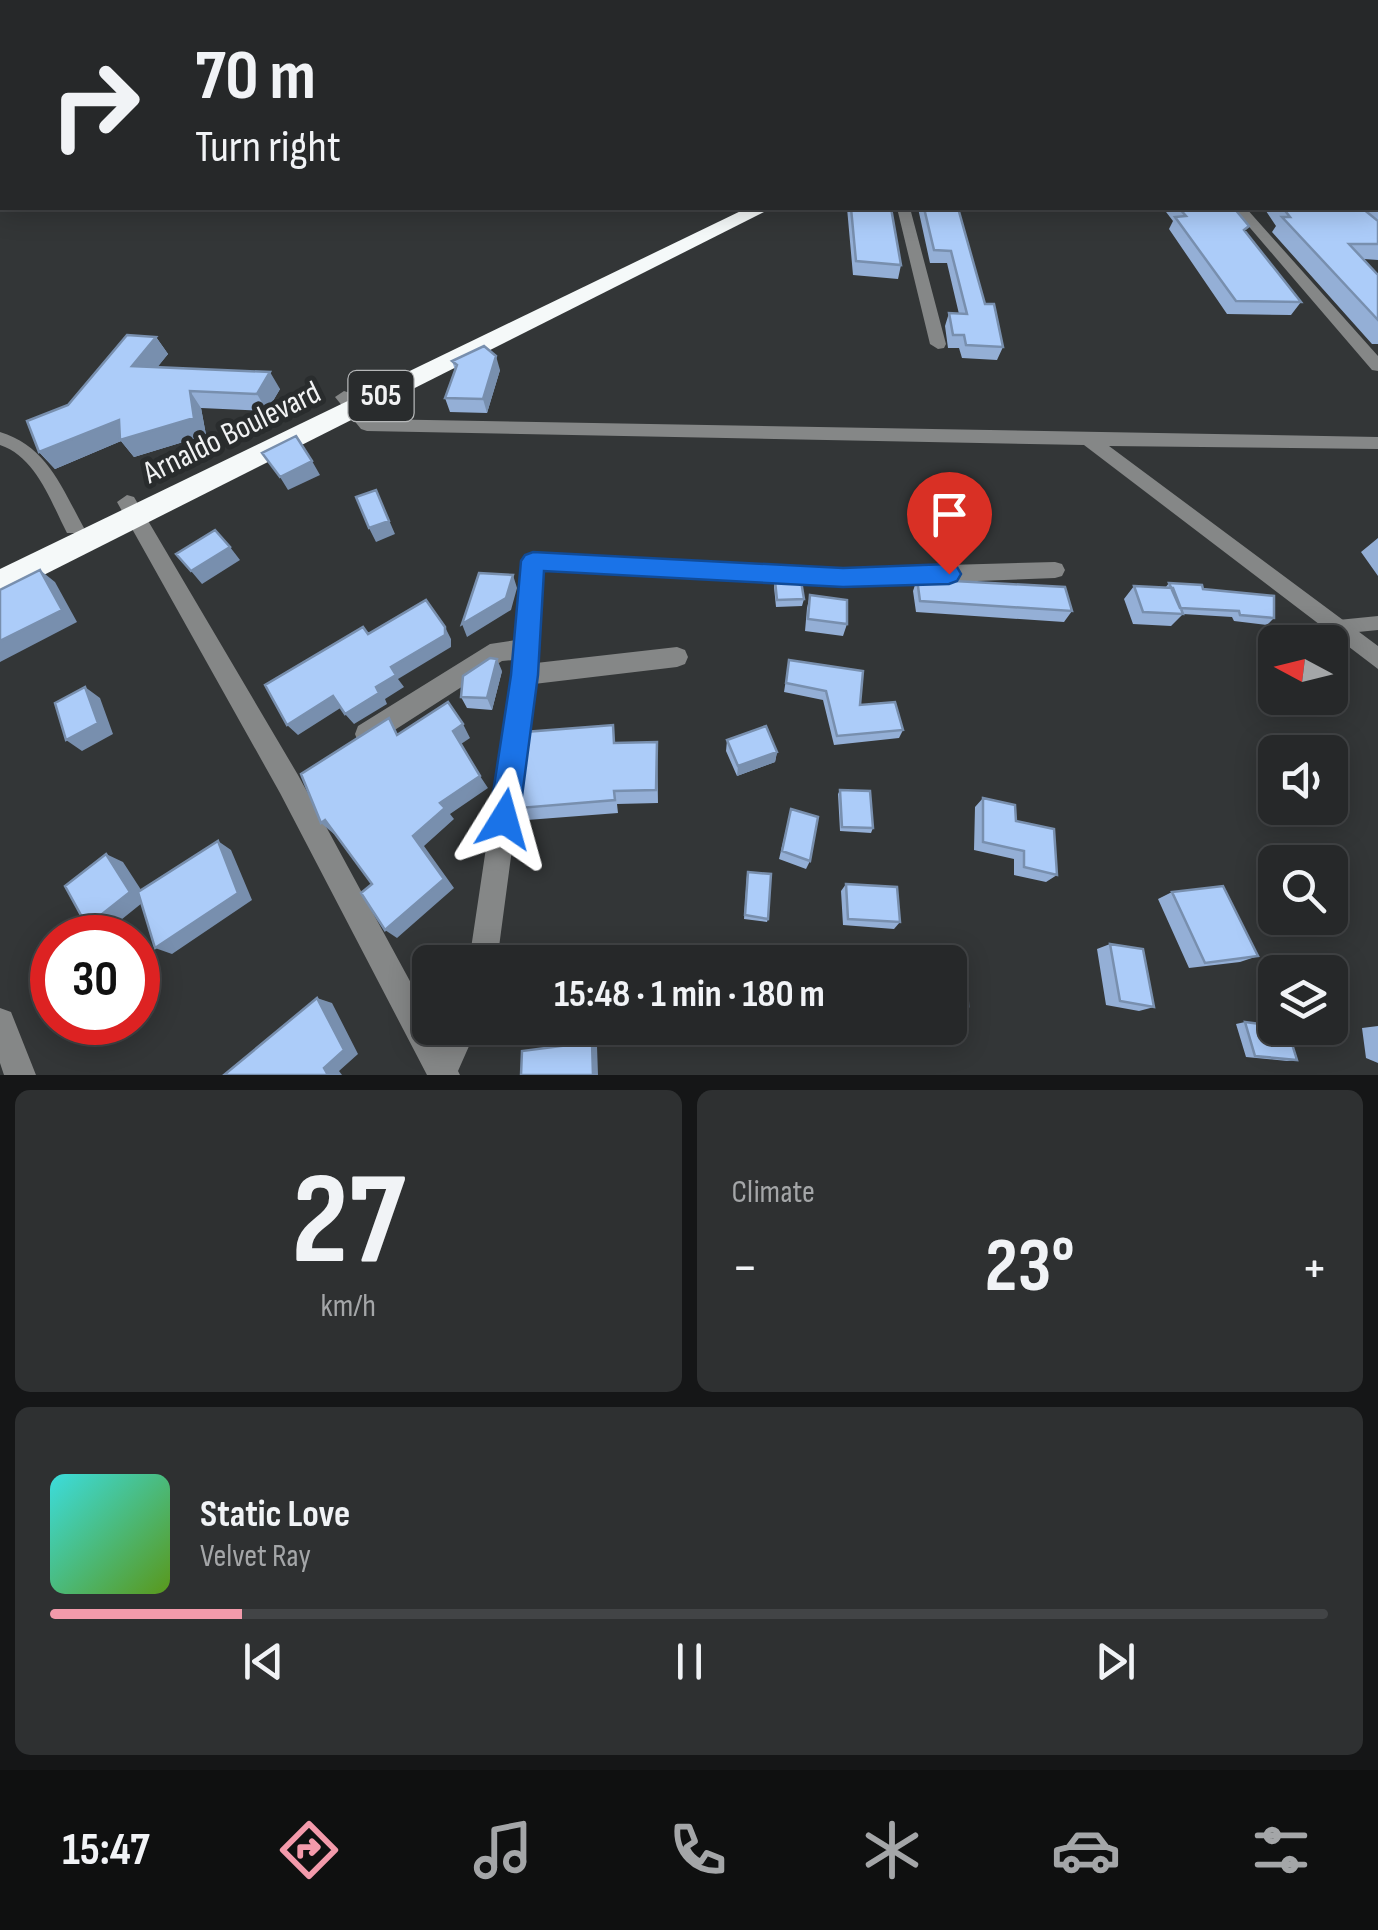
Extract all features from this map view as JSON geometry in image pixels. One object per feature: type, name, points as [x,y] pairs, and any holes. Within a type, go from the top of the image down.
[{"type":"highway","name":"Arnaldo Boulevard","points":[[645,259],[731,210]]},
{"type":"highway","name":"Arnaldo Boulevard","points":[[0,584],[130,510],[645,259],[757,210]]},
{"type":"highway","name":"Arnaldo Boulevard","points":[[0,564],[74,528],[130,510]]},
{"type":"street","points":[[904,210],[938,344]]},
{"type":"street","points":[[1241,210],[1378,366]]},
{"type":"street","points":[[349,403],[368,425],[1378,443]]},
{"type":"street","points":[[0,438],[19,441],[32,456],[74,528]]},
{"type":"street","points":[[1088,439],[1335,625]]},
{"type":"street","points":[[130,510],[297,778],[443,1074]]},
{"type":"street","points":[[486,945],[524,675],[533,561],[843,578],[1055,570]]},
{"type":"street","points":[[1348,635],[1378,660]]},
{"type":"street","points":[[353,743],[498,651],[526,648]]},
{"type":"street","points":[[524,675],[677,657]]},
{"type":"street","points":[[0,1024],[20,1075]]},
{"type":"street","points":[[443,1074],[455,1045]]},
{"type":"lane","points":[[1348,626],[1378,624]]},
{"type":"building","points":[[851,210],[891,210],[901,265],[856,261]]},
{"type":"building","points":[[924,210],[959,210],[985,304],[994,304],[1003,347],[966,345],[964,335],[953,335],[949,313],[967,314],[951,251],[934,250]]},
{"type":"building","points":[[1181,210],[1236,210],[1249,226],[1244,230],[1301,302],[1236,301],[1175,217],[1186,216]]},
{"type":"building","points":[[1285,210],[1364,210],[1378,221],[1378,244],[1349,244],[1378,275],[1378,320],[1282,217],[1290,217]]},
{"type":"building","points":[[127,335],[156,337],[132,366],[270,372],[257,394],[190,391],[194,418],[120,440],[119,420],[39,452],[27,421],[68,405]]},
{"type":"building","points":[[484,346],[496,356],[483,399],[445,398],[457,365],[452,361]]},
{"type":"building","points":[[296,436],[312,461],[280,477],[262,453]]},
{"type":"building","points":[[376,490],[389,521],[369,528],[356,497]]},
{"type":"building","points":[[215,530],[230,547],[191,571],[176,554]]},
{"type":"building","points":[[40,570],[62,610],[0,641],[0,590]]},
{"type":"building","points":[[479,573],[513,575],[506,598],[462,624]]},
{"type":"building","points":[[917,579],[1065,587],[1072,611],[920,601]]},
{"type":"building","points":[[775,581],[801,581],[804,599],[777,600]]},
{"type":"building","points":[[1169,583],[1274,596],[1274,618],[1240,615],[1239,611],[1180,608]]},
{"type":"building","points":[[1134,586],[1173,588],[1183,614],[1143,612]]},
{"type":"building","points":[[810,595],[847,600],[847,624],[808,619]]},
{"type":"building","points":[[426,600],[445,627],[445,635],[391,667],[396,675],[376,687],[379,693],[345,714],[333,696],[287,725],[265,685],[363,627],[368,634]]},
{"type":"building","points":[[490,658],[497,659],[487,698],[461,697],[463,676]]},
{"type":"building","points":[[789,660],[863,671],[860,705],[895,702],[903,730],[837,736],[826,691],[786,683]]},
{"type":"building","points":[[85,687],[98,723],[66,740],[55,703]]},
{"type":"building","points":[[448,702],[463,724],[453,731],[480,776],[440,803],[445,808],[413,836],[444,879],[385,930],[361,893],[372,884],[325,820],[321,823],[301,774],[389,718],[397,735]]},
{"type":"building","points":[[613,725],[614,743],[657,742],[656,790],[614,791],[615,800],[520,808],[525,732]]},
{"type":"building","points":[[766,726],[777,752],[738,766],[727,740]]},
{"type":"building","points":[[840,790],[870,791],[873,828],[842,827]]},
{"type":"building","points":[[983,798],[1015,805],[1016,821],[1054,829],[1057,875],[1024,867],[1024,851],[983,842]]},
{"type":"building","points":[[791,809],[818,817],[810,861],[782,851]]},
{"type":"building","points":[[218,841],[238,893],[160,945],[160,915],[145,915],[138,892]]},
{"type":"building","points":[[106,854],[130,892],[101,915],[81,915],[65,886]]},
{"type":"building","points":[[748,872],[771,874],[768,919],[745,915]]},
{"type":"building","points":[[846,884],[897,887],[900,922],[848,919]]},
{"type":"building","points":[[1223,886],[1258,956],[1205,963],[1172,892]]},
{"type":"building","points":[[1110,944],[1143,949],[1154,1007],[1120,1001]]},
{"type":"building","points":[[317,998],[344,1050],[324,1068],[328,1075],[224,1075]]},
{"type":"building","points":[[1245,1022],[1258,1024],[1258,1045],[1292,1045],[1297,1060],[1255,1056]]},
{"type":"building","points":[[592,1045],[593,1075],[521,1075],[522,1051]]},
{"type":"route","points":[[504,819],[524,675],[533,561],[843,578],[949,574]]}]
